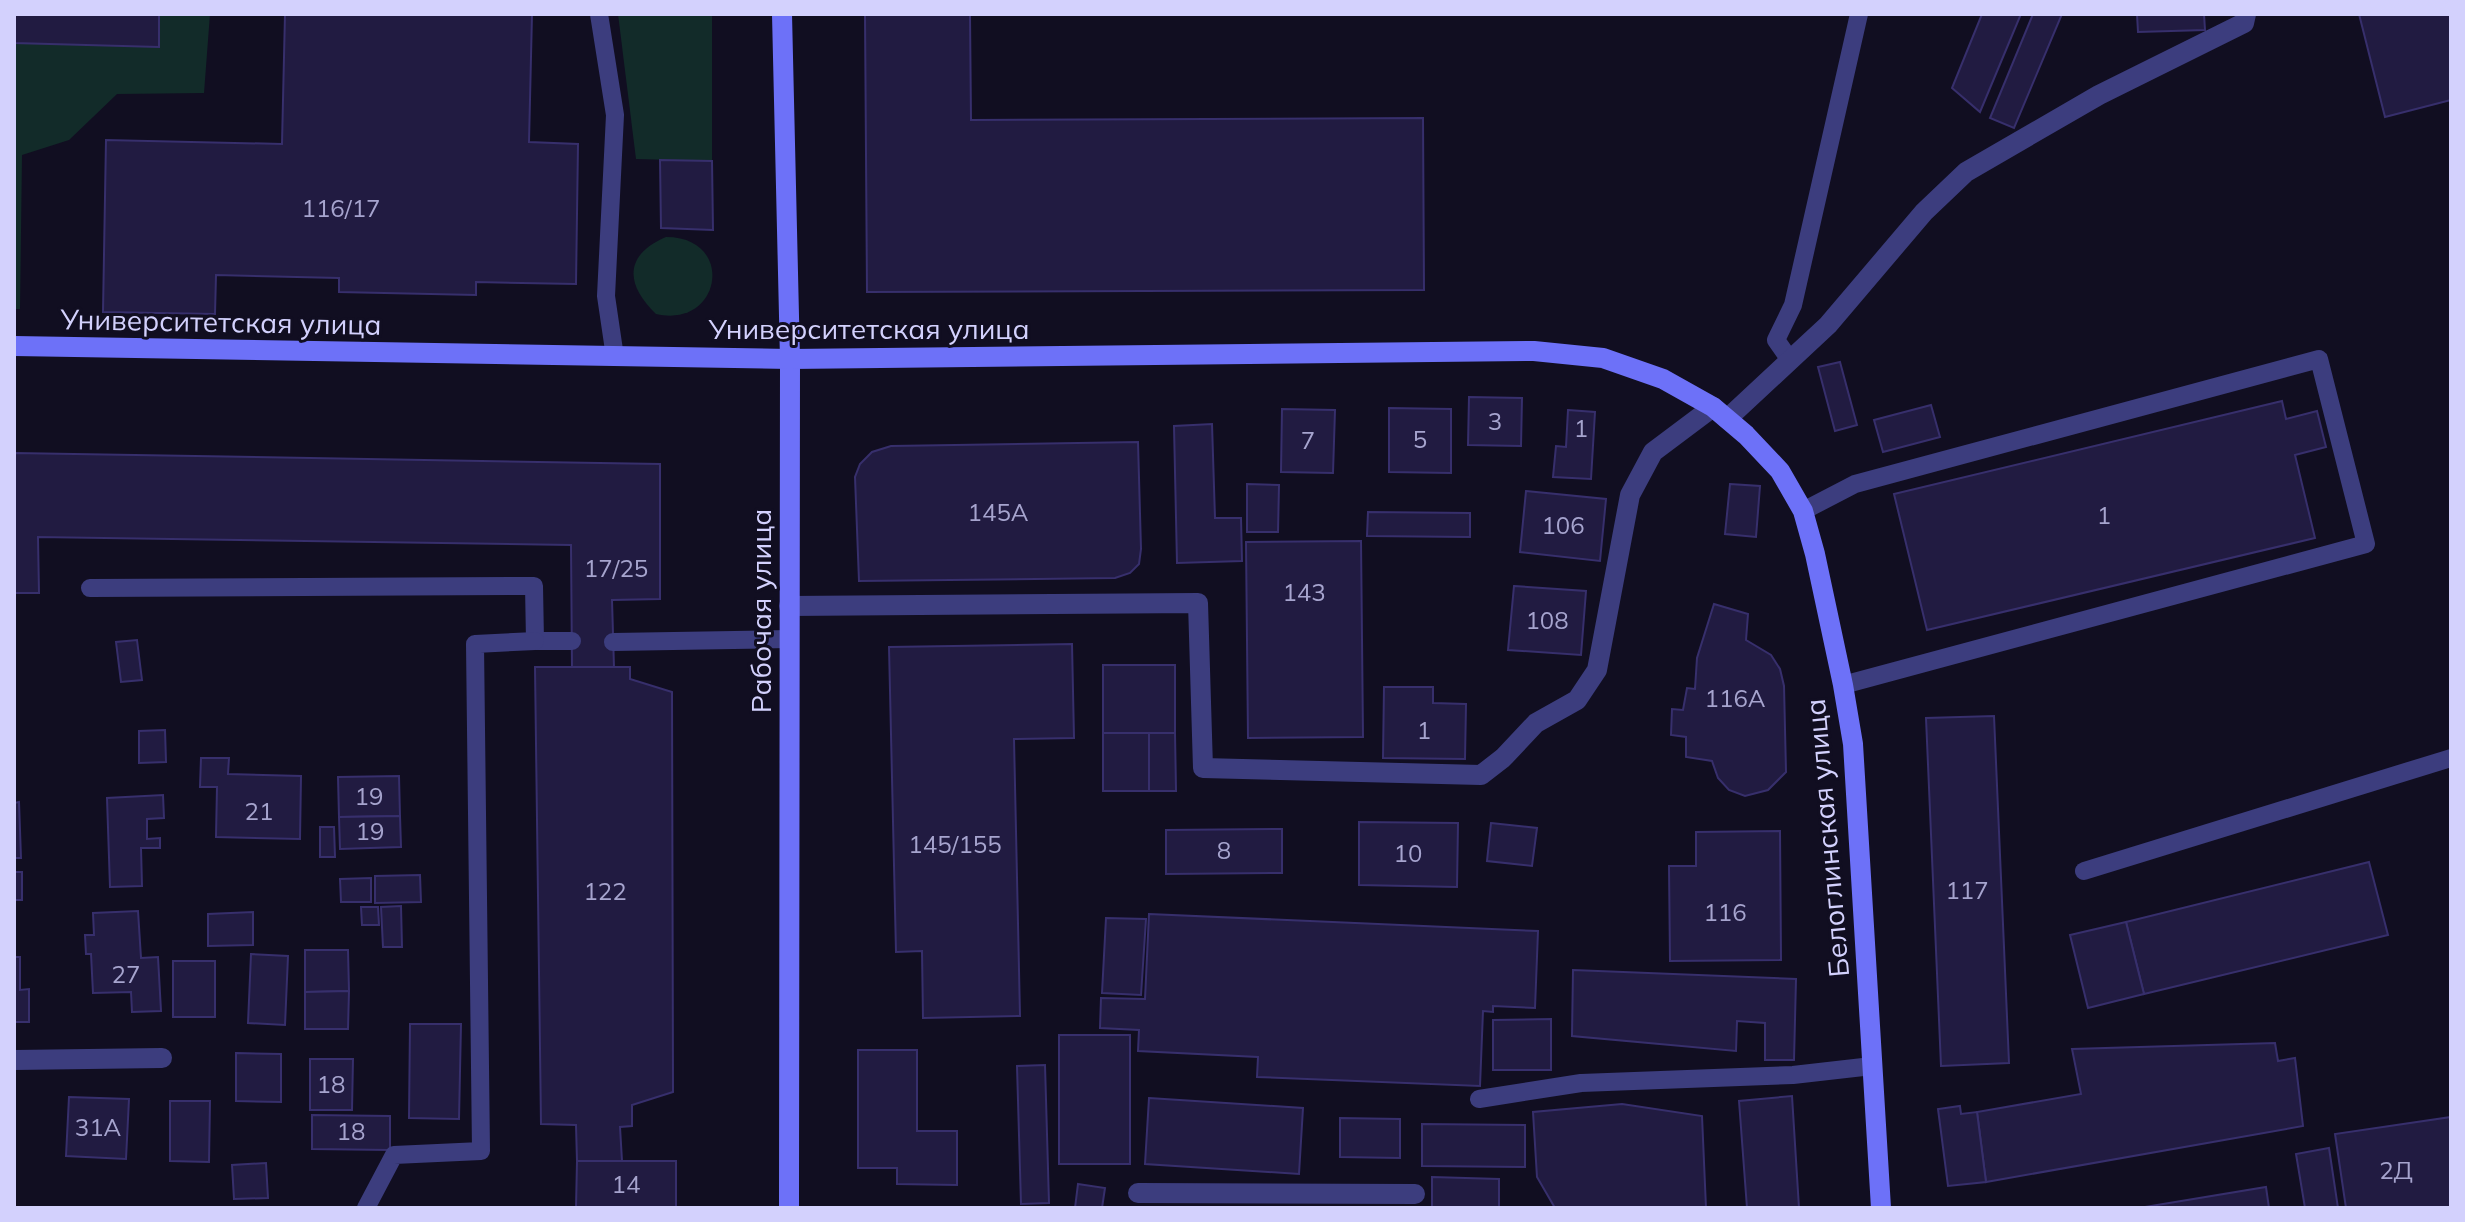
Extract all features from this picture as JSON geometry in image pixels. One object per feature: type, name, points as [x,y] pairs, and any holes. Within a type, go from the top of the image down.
[{"type":"main road","name":"Рабочая улица","points":[[782,14],[790,359],[789,1208]]},
{"type":"main road","name":"Университетская улица","points":[[14,346],[790,359],[1534,351],[1603,358],[1663,379],[1720,413]]},
{"type":"main road","name":"Белоглинская улица","points":[[1720,413],[1780,471],[1803,511],[1843,685],[1853,744],[1881,1208]]},
{"type":"street","points":[[789,606],[1198,603],[1203,768],[1481,775],[1503,758],[1536,723],[1577,700],[1597,670],[1630,495],[1653,452],[1720,413],[1790,360],[1828,325],[1924,212],[1966,172],[2099,95],[2244,23],[2246,14]]},
{"type":"street","points":[[14,1060],[162,1058]]},
{"type":"street","points":[[1138,1193],[1319,1201],[1415,1194]]},
{"type":"lane","points":[[599,14],[615,115],[606,296],[615,357]]},
{"type":"lane","points":[[1790,360],[1776,340],[1793,305],[1859,14]]},
{"type":"lane","points":[[1803,511],[1855,484],[2319,359],[2366,544],[1843,685]]},
{"type":"lane","points":[[90,588],[534,586],[535,641]]},
{"type":"lane","points":[[613,642],[789,639]]},
{"type":"lane","points":[[366,1208],[394,1155],[481,1151],[475,644],[572,641]]},
{"type":"lane","points":[[2084,871],[2451,758]]},
{"type":"lane","points":[[1479,1099],[1581,1083],[1793,1075],[1872,1066]]},
{"type":"green space","points":[[14,14],[210,14],[204,93],[117,94],[69,140],[22,155],[20,309],[14,309]]},
{"type":"green space","points":[[618,14],[712,14],[712,161],[636,159]]},
{"type":"green space","points":[[666,237],[688,241],[703,251],[711,265],[712,281],[707,296],[695,308],[678,315],[656,314],[634,281],[636,261],[642,252]]},
{"type":"building","points":[[14,14],[159,14],[159,47],[14,43]]},
{"type":"building","points":[[285,14],[532,14],[529,142],[578,144],[576,284],[476,282],[476,295],[339,292],[339,278],[216,275],[215,314],[103,312],[106,140],[282,144]]},
{"type":"building","points":[[865,14],[970,14],[971,120],[1423,118],[1424,290],[867,292]]},
{"type":"building","points":[[1982,14],[2021,14],[1980,112],[1952,88]]},
{"type":"building","points":[[2033,14],[2062,14],[2014,128],[1990,118]]},
{"type":"building","points":[[2137,14],[2204,14],[2205,30],[2138,32]]},
{"type":"building","points":[[2359,14],[2451,14],[2451,100],[2385,117]]},
{"type":"building","points":[[660,160],[712,161],[713,230],[661,228]]},
{"type":"building","points":[[1840,362],[1857,425],[1835,431],[1818,367]]},
{"type":"building","points":[[1469,397],[1522,398],[1521,446],[1468,445]]},
{"type":"building","points":[[2282,401],[2286,419],[2317,411],[2326,447],[2295,455],[2315,538],[1927,630],[1894,494]]},
{"type":"building","points":[[1931,405],[1940,437],[1883,452],[1874,420]]},
{"type":"building","points":[[1389,408],[1451,409],[1451,473],[1389,472]]},
{"type":"building","points":[[1282,409],[1335,410],[1333,473],[1281,472]]},
{"type":"building","points":[[1568,410],[1595,412],[1591,479],[1553,477],[1556,446],[1566,447]]},
{"type":"building","points":[[1212,424],[1215,518],[1241,518],[1242,561],[1177,563],[1174,426]]},
{"type":"building","points":[[1138,442],[1141,549],[1139,564],[1130,573],[1115,578],[859,581],[855,477],[860,464],[872,452],[891,446]]},
{"type":"building","points":[[14,453],[660,464],[660,599],[612,600],[614,668],[572,667],[571,545],[38,537],[39,593],[14,593]]},
{"type":"building","points":[[1247,484],[1279,485],[1278,532],[1247,532]]},
{"type":"building","points":[[1730,484],[1760,486],[1756,537],[1725,534]]},
{"type":"building","points":[[1526,491],[1606,499],[1600,561],[1520,552]]},
{"type":"building","points":[[1368,512],[1470,513],[1470,537],[1367,536]]},
{"type":"building","points":[[1361,541],[1363,737],[1248,738],[1246,542]]},
{"type":"building","points":[[1514,586],[1586,591],[1581,655],[1508,650]]},
{"type":"building","points":[[1714,604],[1748,614],[1746,640],[1771,655],[1780,669],[1784,686],[1786,772],[1768,790],[1745,796],[1729,790],[1718,778],[1712,761],[1686,757],[1686,737],[1671,735],[1672,709],[1683,710],[1687,688],[1695,689],[1697,658]]},
{"type":"building","points":[[137,640],[142,680],[121,682],[116,642]]},
{"type":"building","points":[[1072,644],[1074,738],[1014,739],[1020,1016],[923,1018],[922,951],[896,952],[889,647]]},
{"type":"building","points":[[1103,665],[1175,665],[1175,733],[1103,733]]},
{"type":"building","points":[[535,667],[630,667],[630,679],[672,692],[673,1092],[632,1105],[632,1126],[620,1127],[622,1161],[577,1161],[576,1125],[541,1124]]},
{"type":"building","points":[[1384,687],[1433,687],[1433,703],[1466,704],[1465,759],[1383,758]]},
{"type":"building","points":[[1994,716],[2009,1063],[1941,1066],[1926,718]]},
{"type":"building","points":[[165,730],[166,762],[139,763],[139,731]]},
{"type":"building","points":[[1103,733],[1149,733],[1149,791],[1103,791]]},
{"type":"building","points":[[1149,733],[1175,733],[1176,791],[1149,791]]},
{"type":"building","points":[[201,758],[229,758],[228,774],[301,776],[300,839],[216,837],[217,787],[200,787]]},
{"type":"building","points":[[399,776],[400,816],[339,817],[338,777]]},
{"type":"building","points":[[163,795],[164,818],[147,819],[147,839],[160,838],[160,848],[141,848],[142,886],[110,887],[107,798]]},
{"type":"building","points":[[19,802],[21,858],[14,858],[14,803]]},
{"type":"building","points":[[400,816],[401,847],[340,849],[339,817]]},
{"type":"building","points":[[1359,822],[1458,823],[1457,887],[1359,885]]},
{"type":"building","points":[[1491,823],[1537,828],[1532,866],[1487,861]]},
{"type":"building","points":[[320,827],[334,827],[335,857],[320,857]]},
{"type":"building","points":[[1282,829],[1282,873],[1166,874],[1166,830]]},
{"type":"building","points":[[1780,831],[1781,960],[1670,961],[1669,866],[1696,866],[1696,832]]},
{"type":"building","points":[[2369,862],[2388,935],[2144,994],[2126,922]]},
{"type":"building","points":[[14,872],[22,872],[22,900],[14,900]]},
{"type":"building","points":[[420,875],[421,902],[375,903],[375,876]]},
{"type":"building","points":[[371,878],[371,902],[341,902],[340,879]]},
{"type":"building","points":[[401,906],[402,947],[383,947],[381,907]]},
{"type":"building","points":[[361,907],[378,907],[379,925],[362,925]]},
{"type":"building","points":[[138,911],[141,958],[158,957],[161,1011],[132,1012],[131,992],[93,993],[91,954],[86,954],[85,935],[94,935],[93,913]]},
{"type":"building","points":[[253,912],[253,945],[208,946],[208,914]]},
{"type":"building","points":[[1149,914],[1538,931],[1535,1008],[1493,1006],[1493,1012],[1483,1011],[1480,1086],[1257,1077],[1258,1057],[1138,1051],[1139,1030],[1100,1028],[1101,998],[1145,999]]},
{"type":"building","points":[[1106,918],[1146,919],[1141,995],[1102,993]]},
{"type":"building","points":[[2126,922],[2144,994],[2088,1008],[2070,935]]},
{"type":"building","points":[[305,950],[348,950],[349,991],[305,992]]},
{"type":"building","points":[[251,954],[288,956],[285,1025],[248,1023]]},
{"type":"building","points":[[14,957],[20,957],[20,990],[29,989],[29,1022],[14,1022]]},
{"type":"building","points":[[173,961],[215,961],[215,1017],[173,1017]]},
{"type":"building","points":[[1573,970],[1796,979],[1794,1060],[1765,1060],[1765,1023],[1737,1021],[1736,1051],[1572,1036]]},
{"type":"building","points":[[349,991],[348,1029],[305,1029],[305,992]]},
{"type":"building","points":[[1551,1019],[1551,1070],[1493,1070],[1493,1020]]},
{"type":"building","points":[[410,1024],[461,1024],[459,1119],[409,1118]]},
{"type":"building","points":[[1059,1035],[1130,1035],[1130,1164],[1059,1164]]},
{"type":"building","points":[[2275,1043],[2278,1061],[2295,1058],[2303,1126],[1986,1182],[1977,1112],[2081,1094],[2072,1049]]},
{"type":"building","points":[[858,1050],[917,1050],[917,1131],[957,1131],[957,1185],[897,1184],[897,1168],[858,1168]]},
{"type":"building","points":[[236,1053],[281,1054],[281,1102],[236,1101]]},
{"type":"building","points":[[310,1059],[353,1059],[352,1110],[310,1110]]},
{"type":"building","points":[[1045,1065],[1049,1203],[1021,1204],[1017,1066]]},
{"type":"building","points":[[1792,1096],[1799,1208],[1747,1208],[1739,1101]]},
{"type":"building","points":[[69,1097],[129,1099],[126,1159],[66,1156]]},
{"type":"building","points":[[1149,1098],[1303,1108],[1299,1174],[1145,1164]]},
{"type":"building","points":[[170,1101],[210,1101],[209,1162],[170,1161]]},
{"type":"building","points":[[1622,1104],[1702,1116],[1706,1208],[1555,1208],[1537,1177],[1533,1112]]},
{"type":"building","points":[[1960,1106],[1961,1114],[1977,1112],[1986,1182],[1948,1186],[1938,1109]]},
{"type":"building","points":[[312,1115],[390,1116],[390,1150],[312,1149]]},
{"type":"building","points":[[2451,1117],[2451,1208],[2346,1208],[2335,1134]]},
{"type":"building","points":[[1340,1118],[1400,1119],[1400,1158],[1340,1157]]},
{"type":"building","points":[[1422,1124],[1525,1125],[1525,1167],[1422,1166]]},
{"type":"building","points":[[2329,1148],[2338,1208],[2305,1208],[2296,1154]]},
{"type":"building","points":[[577,1161],[676,1161],[676,1208],[576,1208]]},
{"type":"building","points":[[266,1163],[268,1198],[234,1199],[232,1165]]},
{"type":"building","points":[[1432,1177],[1499,1179],[1499,1208],[1432,1208]]},
{"type":"building","points":[[1078,1184],[1105,1188],[1102,1208],[1075,1208]]},
{"type":"building","points":[[2266,1187],[2269,1208],[2139,1208]]}]
